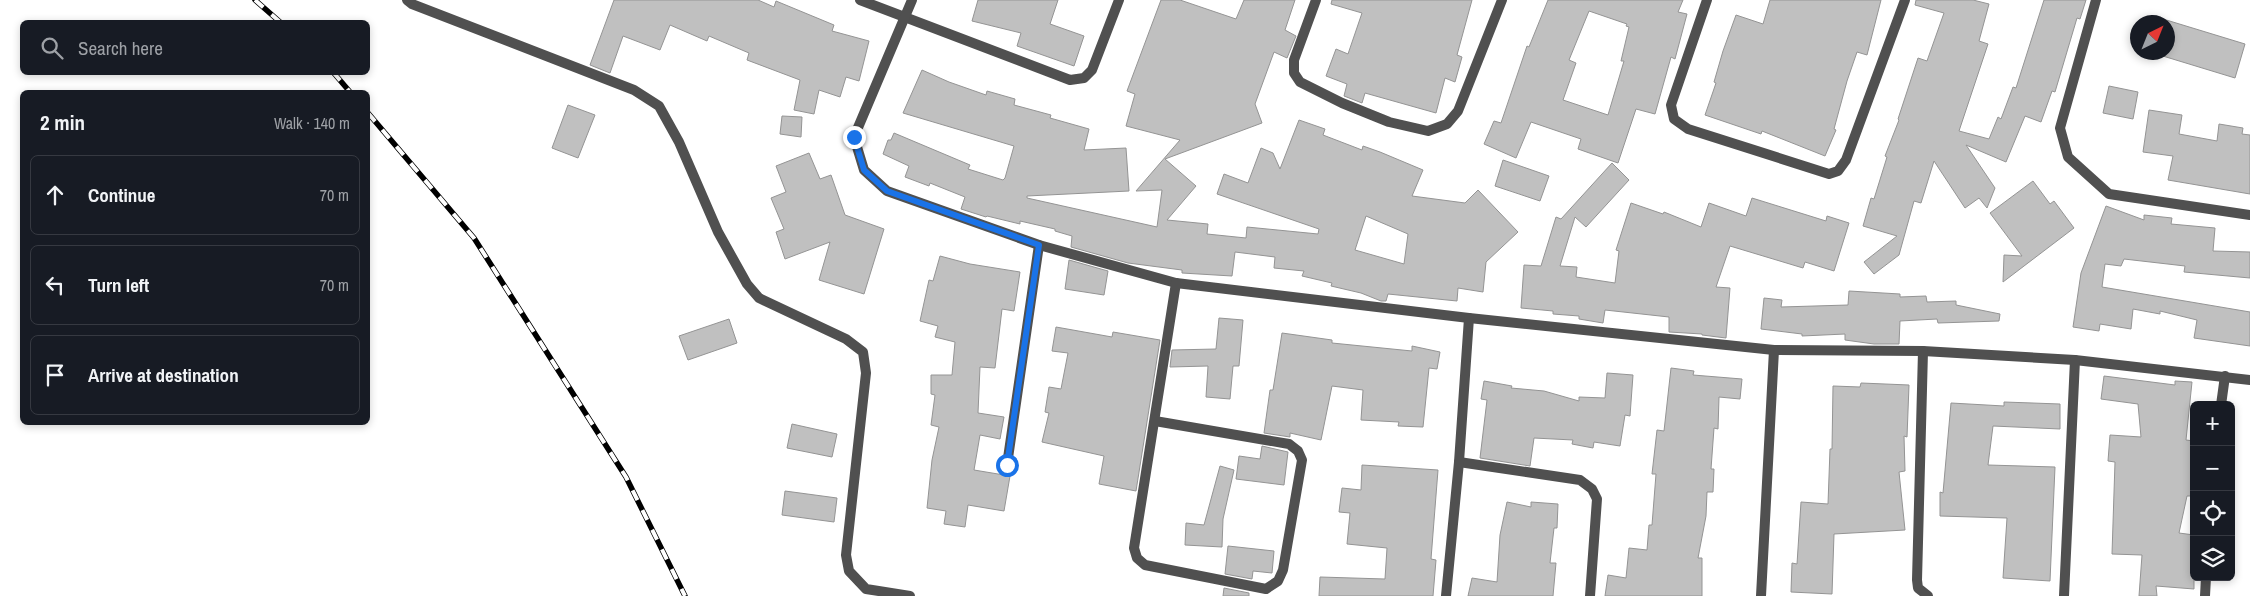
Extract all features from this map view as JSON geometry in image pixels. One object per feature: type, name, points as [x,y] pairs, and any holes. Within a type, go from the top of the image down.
[{"type":"street","points":[[407,0],[412,4],[634,90],[659,106],[679,142],[718,232],[747,284],[759,298],[846,339],[863,352],[866,373],[846,555],[849,571],[866,588],[910,596]]},
{"type":"street","points":[[860,0],[1070,80],[1084,78],[1092,70],[1119,0]]},
{"type":"street","points":[[912,0],[854,137],[864,170],[887,191],[1039,245],[1176,283],[1469,318],[1774,350],[1923,351],[2075,360],[2250,380]]},
{"type":"street","points":[[1316,0],[1294,60],[1294,72],[1300,82],[1342,103],[1389,122],[1428,132],[1448,124],[1458,111],[1502,0]]},
{"type":"street","points":[[1707,0],[1671,105],[1674,119],[1688,129],[1829,174],[1838,171],[1846,160],[1905,0]]},
{"type":"street","points":[[2096,0],[2060,128],[2068,157],[2109,194],[2250,215]]},
{"type":"street","points":[[1007,465],[1039,245]]},
{"type":"street","points":[[1155,421],[1289,444],[1298,451],[1302,460],[1283,570],[1278,581],[1266,589],[1145,565],[1137,558],[1134,548],[1176,283]]},
{"type":"street","points":[[1446,596],[1459,462],[1469,318]]},
{"type":"street","points":[[1761,596],[1774,350]]},
{"type":"street","points":[[1923,351],[1917,580],[1918,588],[1928,596]]},
{"type":"street","points":[[2064,596],[2075,360]]},
{"type":"street","points":[[2222,401],[2225,376]]},
{"type":"street","points":[[1459,462],[1580,480],[1592,489],[1597,499],[1590,596]]},
{"type":"street","points":[[2205,596],[2206,581]]},
{"type":"building","points":[[614,0],[758,0],[774,7],[776,1],[834,25],[832,31],[869,41],[859,81],[846,77],[840,97],[819,90],[814,114],[794,110],[800,80],[747,60],[749,53],[709,36],[707,41],[670,25],[660,50],[623,36],[610,73],[590,65]]},
{"type":"building","points":[[978,0],[1058,0],[1050,24],[1084,36],[1074,66],[1017,46],[1021,33],[972,21]]},
{"type":"building","points":[[1161,0],[1180,0],[1236,19],[1244,0],[1295,0],[1285,30],[1296,36],[1287,58],[1274,52],[1255,104],[1262,123],[1165,159],[1196,186],[1167,220],[1208,224],[1207,234],[1246,238],[1247,227],[1318,234],[1319,229],[1217,194],[1224,174],[1248,183],[1261,148],[1273,153],[1280,169],[1299,120],[1325,129],[1323,135],[1362,150],[1363,146],[1423,170],[1412,196],[1465,203],[1478,190],[1518,232],[1486,262],[1483,292],[1458,288],[1457,301],[1388,294],[1386,301],[1381,301],[1361,293],[1331,286],[1332,283],[1302,276],[1304,271],[1274,268],[1275,257],[1235,252],[1232,276],[1182,273],[1182,270],[1128,263],[1071,247],[1072,236],[1055,231],[1055,229],[1020,221],[1020,224],[986,217],[961,209],[965,197],[930,183],[929,186],[905,177],[909,166],[883,154],[888,140],[891,140],[894,133],[970,165],[968,169],[1003,180],[1005,178],[1014,146],[903,113],[922,70],[986,95],[987,91],[1015,99],[1014,105],[1051,115],[1050,118],[1089,129],[1084,150],[1126,148],[1129,191],[1027,196],[1027,198],[1157,227],[1162,190],[1136,191],[1180,140],[1126,126],[1135,94],[1127,91]],"holes":[[[1366,216],[1408,234],[1404,264],[1355,250]]]},
{"type":"building","points":[[1332,0],[1472,0],[1457,55],[1462,57],[1455,82],[1445,78],[1436,113],[1365,93],[1362,103],[1344,96],[1347,84],[1326,76],[1336,49],[1348,54],[1362,13],[1331,4]]},
{"type":"building","points":[[1548,0],[1683,0],[1678,12],[1687,14],[1675,59],[1671,57],[1655,114],[1636,109],[1618,163],[1578,149],[1581,139],[1531,122],[1516,158],[1484,144],[1494,121],[1501,123],[1527,46],[1529,47]],"holes":[[[1589,11],[1627,24],[1626,26],[1629,27],[1621,61],[1624,61],[1608,115],[1563,100],[1576,63],[1569,60]]]},
{"type":"building","points":[[1770,0],[1881,0],[1867,55],[1857,52],[1834,129],[1836,130],[1825,156],[1762,131],[1761,134],[1705,115],[1716,83],[1714,82],[1723,51],[1736,15],[1763,24]]},
{"type":"building","points":[[1916,0],[1973,0],[1989,4],[1979,41],[1988,44],[1959,131],[1989,139],[1998,117],[2001,119],[2013,87],[2016,88],[2044,0],[2086,0],[2080,19],[2077,18],[2055,92],[2052,91],[2041,122],[2025,116],[2006,162],[1966,145],[1995,188],[1987,208],[1979,198],[1965,208],[1934,161],[1921,203],[1914,201],[1899,255],[1874,274],[1864,262],[1897,236],[1863,226],[1871,198],[1874,199],[1887,157],[1885,156],[1899,120],[1918,58],[1927,61],[1944,13],[1915,5]]},
{"type":"building","points":[[2175,23],[2245,44],[2235,78],[2175,60]]},
{"type":"building","points":[[2109,86],[2138,92],[2133,119],[2103,113]]},
{"type":"building","points":[[568,105],[595,115],[578,158],[552,148]]},
{"type":"building","points":[[2149,110],[2182,115],[2179,134],[2217,141],[2219,124],[2243,128],[2242,134],[2250,135],[2250,194],[2168,180],[2173,156],[2143,152]]},
{"type":"building","points":[[782,116],[802,117],[801,137],[780,134]]},
{"type":"building","points":[[809,153],[820,179],[831,175],[845,215],[884,229],[864,294],[819,280],[830,242],[785,259],[776,232],[784,229],[771,198],[786,192],[776,166]]},
{"type":"building","points":[[1503,160],[1549,176],[1540,201],[1495,186]]},
{"type":"building","points":[[1612,163],[1629,180],[1586,227],[1575,217],[1560,266],[1577,267],[1576,277],[1615,283],[1619,251],[1616,250],[1631,203],[1663,214],[1664,212],[1701,227],[1709,203],[1746,216],[1752,198],[1826,221],[1827,216],[1849,223],[1834,271],[1805,262],[1803,268],[1730,246],[1716,287],[1730,288],[1726,338],[1669,332],[1669,317],[1605,310],[1603,323],[1579,319],[1579,316],[1553,314],[1553,311],[1521,308],[1524,265],[1541,266],[1556,217],[1561,219]]},
{"type":"building","points":[[2033,181],[2050,204],[2054,201],[2074,228],[2003,282],[2004,255],[2022,256],[1990,213]]},
{"type":"building","points":[[2106,206],[2144,220],[2144,215],[2172,218],[2171,224],[2215,228],[2213,251],[2250,252],[2250,278],[2184,272],[2185,266],[2124,259],[2121,266],[2105,264],[2102,287],[2250,312],[2250,346],[2194,338],[2197,320],[2160,311],[2160,314],[2133,309],[2131,329],[2100,324],[2099,331],[2073,327],[2081,273]]},
{"type":"building","points":[[940,256],[970,264],[1020,272],[1014,311],[1002,309],[995,368],[980,367],[978,413],[1004,417],[1000,439],[980,435],[974,470],[1010,476],[1004,511],[968,505],[965,527],[944,524],[946,511],[927,508],[932,460],[939,427],[931,425],[935,395],[931,394],[931,375],[952,375],[955,342],[935,337],[938,326],[920,321],[929,280],[933,281]]},
{"type":"building","points":[[1069,260],[1108,271],[1104,295],[1065,289]]},
{"type":"building","points":[[1849,291],[1900,294],[1900,297],[1926,296],[1927,302],[1956,301],[1956,305],[2000,314],[1999,321],[1938,323],[1937,319],[1900,321],[1899,344],[1874,344],[1845,340],[1845,334],[1802,336],[1802,334],[1761,329],[1764,298],[1782,300],[1781,307],[1848,305]]},
{"type":"building","points":[[1219,318],[1243,320],[1239,366],[1233,366],[1230,399],[1206,397],[1208,366],[1170,367],[1172,350],[1216,349]]},
{"type":"building","points":[[729,319],[737,343],[688,360],[679,336]]},
{"type":"building","points":[[1056,327],[1112,337],[1113,332],[1160,340],[1136,491],[1099,484],[1104,456],[1042,442],[1049,413],[1045,412],[1049,387],[1061,389],[1068,353],[1052,351]]},
{"type":"building","points":[[1282,333],[1332,340],[1332,343],[1412,351],[1412,346],[1440,352],[1437,369],[1429,368],[1423,427],[1398,426],[1399,422],[1361,420],[1363,390],[1332,386],[1321,440],[1290,433],[1290,437],[1264,433],[1270,390],[1273,390]]},
{"type":"building","points":[[1671,368],[1694,371],[1693,375],[1742,379],[1740,399],[1719,397],[1718,429],[1714,428],[1711,469],[1714,469],[1713,492],[1707,492],[1706,516],[1698,558],[1702,558],[1702,596],[1605,596],[1608,575],[1626,578],[1629,548],[1647,550],[1649,525],[1652,525],[1656,474],[1652,474],[1657,430],[1664,431]]},
{"type":"building","points":[[1607,373],[1633,375],[1630,416],[1625,415],[1620,446],[1594,442],[1593,448],[1572,444],[1573,440],[1534,438],[1530,466],[1480,458],[1487,400],[1481,399],[1484,381],[1512,386],[1511,388],[1544,391],[1579,401],[1579,397],[1605,398]]},
{"type":"building","points":[[2104,376],[2175,385],[2175,381],[2192,382],[2186,440],[2190,440],[2190,496],[2187,496],[2179,533],[2190,534],[2190,581],[2194,581],[2194,589],[2156,586],[2157,596],[2139,596],[2142,555],[2112,554],[2115,462],[2108,461],[2110,435],[2141,437],[2138,404],[2101,399]]},
{"type":"building","points":[[1861,383],[1909,385],[1907,437],[1904,436],[1905,471],[1899,472],[1905,530],[1834,534],[1832,594],[1791,592],[1792,563],[1797,564],[1801,502],[1828,504],[1830,449],[1832,449],[1833,386],[1860,387]]},
{"type":"building","points":[[2004,402],[2060,404],[2060,429],[1993,426],[1988,465],[2055,467],[2050,581],[2003,578],[2007,518],[1940,516],[1940,492],[1943,493],[1951,403],[2004,406]]},
{"type":"building","points":[[792,424],[837,434],[832,457],[787,448]]},
{"type":"building","points":[[1262,446],[1288,452],[1284,485],[1236,479],[1239,456],[1260,459]]},
{"type":"building","points":[[1362,465],[1438,470],[1431,559],[1436,560],[1433,596],[1319,596],[1320,577],[1385,579],[1387,548],[1347,544],[1350,513],[1339,512],[1342,488],[1361,490]]},
{"type":"building","points":[[1220,466],[1234,470],[1223,519],[1222,547],[1185,545],[1186,523],[1204,525]]},
{"type":"building","points":[[785,491],[837,498],[834,522],[782,515]]},
{"type":"building","points":[[1507,502],[1531,507],[1531,502],[1558,504],[1557,528],[1554,528],[1550,563],[1556,563],[1553,596],[1468,596],[1472,578],[1497,582],[1500,535]]},
{"type":"building","points":[[1228,546],[1274,551],[1272,573],[1253,571],[1252,579],[1225,574]]},
{"type":"building","points":[[1224,588],[1249,593],[1249,596],[1223,596]]},
{"type":"railway","points":[[255,0],[278,20]]},
{"type":"railway","points":[[336,75],[348,90]]},
{"type":"railway","points":[[370,115],[474,238],[626,477],[685,596]]},
{"type":"route","points":[[854,137],[864,170],[887,191],[1039,245],[1007,465]]}]
